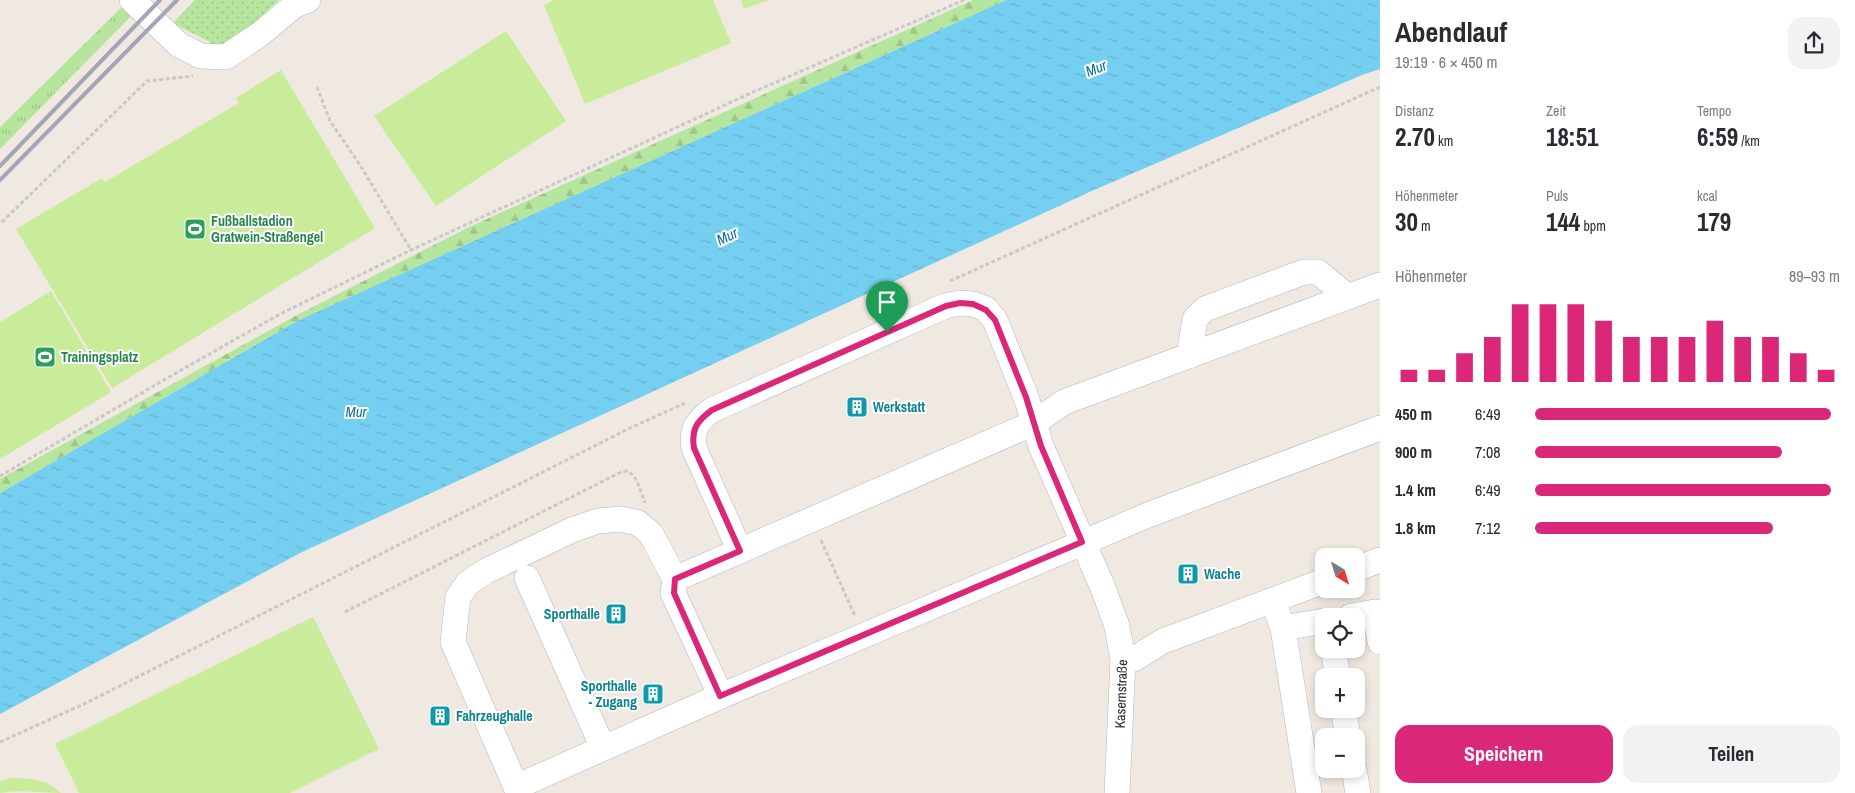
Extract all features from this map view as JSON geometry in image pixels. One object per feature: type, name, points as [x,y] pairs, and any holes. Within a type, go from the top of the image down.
[{"type":"street","points":[[132,0],[179,46],[201,56],[226,57],[259,35],[295,5],[308,0]]},
{"type":"street","points":[[1189,356],[1195,319],[1205,308],[1304,272],[1318,272],[1348,297]]},
{"type":"street","points":[[675,579],[1034,423],[1064,402],[1380,285]]},
{"type":"street","name":"Kasernstraße","points":[[740,551],[694,448],[692,436],[701,418],[712,410],[946,306],[960,303],[973,304],[986,310],[995,320],[1026,397],[1041,446],[1103,588],[1116,626],[1124,660],[1117,793]]},
{"type":"street","points":[[720,696],[674,593],[675,579],[652,534],[638,523],[621,519],[598,521],[572,530],[486,571],[468,583],[458,597],[453,642],[516,787],[720,696],[1082,542],[1148,515],[1380,428]]},
{"type":"street","points":[[1365,566],[1380,560]]},
{"type":"street","points":[[527,578],[603,748]]},
{"type":"street","points":[[1124,660],[1134,660],[1163,641],[1315,584]]},
{"type":"street","points":[[1272,600],[1283,628],[1309,793]]},
{"type":"street","points":[[1365,614],[1375,612],[1380,642]]},
{"type":"street","points":[[1283,628],[1315,623]]},
{"type":"street","points":[[1356,778],[1358,793]]},
{"type":"path","points":[[0,476],[280,314],[411,250],[752,93],[964,0]]},
{"type":"path","points":[[2,222],[147,81],[198,76]]},
{"type":"path","points":[[317,87],[330,121],[360,165],[411,250]]},
{"type":"path","points":[[812,520],[864,635]]},
{"type":"path","points":[[0,742],[86,702]]},
{"type":"green space","points":[[129,0],[147,0],[0,149],[0,127]]},
{"type":"green space","points":[[195,0],[279,0],[242,38],[223,49],[173,23]]},
{"type":"green space","points":[[554,0],[713,0],[731,43],[585,104],[544,5]]},
{"type":"green space","points":[[741,0],[768,0],[744,9]]},
{"type":"green space","points":[[973,0],[1006,0],[297,321],[0,493],[0,479],[299,314],[467,228]]},
{"type":"green space","points":[[506,31],[566,121],[436,206],[374,116]]},
{"type":"green space","name":"Fußballstadion Gratwein-Straßengel","points":[[281,70],[375,228],[112,388],[16,229],[102,178],[105,182],[239,103],[236,98]]},
{"type":"green space","name":"Trainingsplatz","points":[[51,291],[111,392],[0,459],[0,322]]},
{"type":"green space","points":[[313,617],[379,749],[290,793],[79,793],[55,744]]},
{"type":"green space","points":[[10,778],[37,780],[55,788],[61,793],[18,791],[0,793],[0,782]]},
{"type":"water","name":"Mur","points":[[1006,0],[1380,0],[1380,69],[1094,190],[302,552],[0,714],[0,493],[297,321]]},
{"type":"railway","points":[[0,166],[160,0]]},
{"type":"railway","points":[[0,180],[177,0]]},
{"type":"place","name":"Fußballstadion Gratwein-Straßengel","points":[[195,229]]},
{"type":"place","name":"Trainingsplatz","points":[[45,357]]},
{"type":"place","name":"Werkstatt","points":[[857,407]]},
{"type":"place","name":"Wache","points":[[1188,574]]},
{"type":"place","name":"Sporthalle","points":[[616,614]]},
{"type":"place","name":"Sporthalle - Zugang","points":[[653,694]]},
{"type":"place","name":"Fahrzeughalle","points":[[440,716]]},
{"type":"route","points":[[960,303],[973,304],[986,310],[995,320],[1026,397],[1041,446],[1082,542],[720,696],[674,593],[675,579],[740,551],[694,448],[692,436],[701,418],[712,410],[887,332],[946,306],[960,303]]}]
